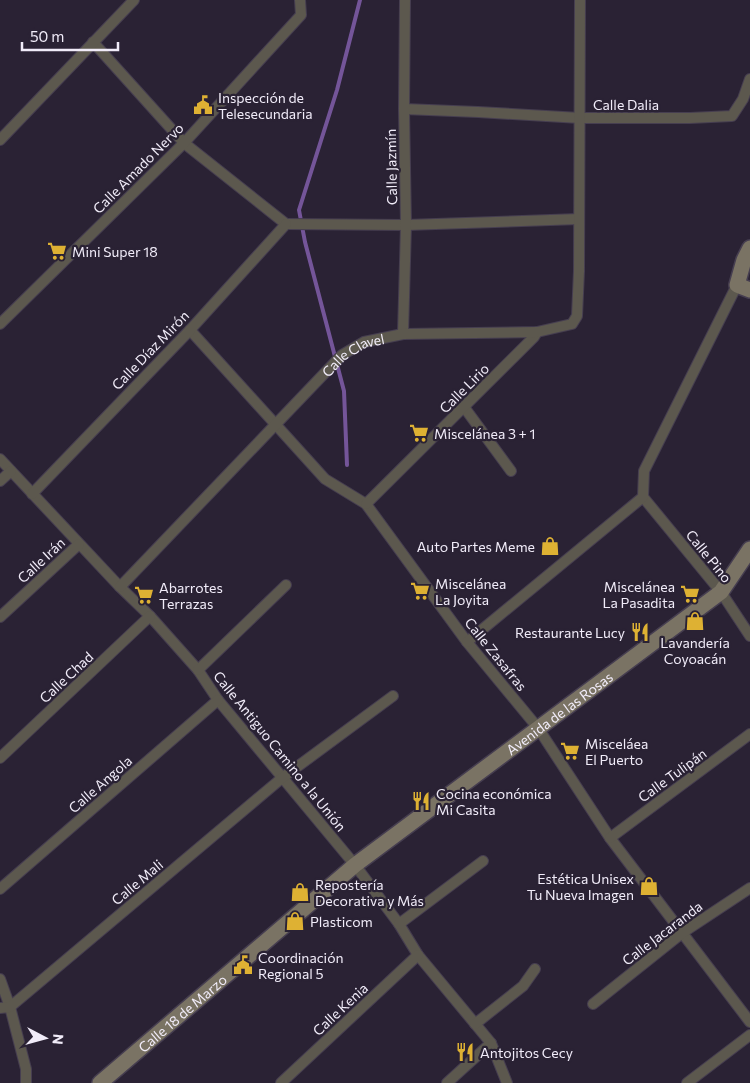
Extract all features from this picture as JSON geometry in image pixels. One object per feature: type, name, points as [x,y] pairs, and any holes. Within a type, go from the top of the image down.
[{"type":"street","points":[[0,140],[134,0]]},
{"type":"street","name":"Calle Amado Nervo","points":[[0,324],[184,143],[301,15],[300,0]]},
{"type":"street","name":"Calle Jazmín","points":[[403,334],[406,225],[405,0]]},
{"type":"street","name":"Calle Clavel","points":[[120,587],[342,355],[364,342],[403,334],[537,332],[572,324],[577,316],[580,0]]},
{"type":"street","points":[[93,42],[184,143],[286,224],[406,225],[579,219]]},
{"type":"street","name":"Calle Dalia","points":[[404,110],[580,118],[732,116],[744,99],[750,79]]},
{"type":"street","name":"Calle Díaz Mirón","points":[[32,494],[190,330],[286,224]]},
{"type":"street","points":[[467,642],[643,497],[644,471],[744,288],[744,260],[750,248]]},
{"type":"street","name":"Calle Zasafras","points":[[190,330],[325,479],[366,504],[467,642],[538,728],[610,838],[750,1022]]},
{"type":"street","name":"Calle Lirio","points":[[366,504],[537,332]]},
{"type":"street","points":[[464,407],[511,471]]},
{"type":"street","name":"Calle Antiguo Camino a la Unión","points":[[0,459],[120,587],[150,616],[198,670],[218,700],[355,865],[399,924],[418,955],[491,1043],[507,1083]]},
{"type":"street","points":[[0,481],[11,471]]},
{"type":"street","name":"Calle Pino","points":[[643,497],[721,592],[750,636]]},
{"type":"street","name":"Calle Irán","points":[[0,617],[79,544]]},
{"type":"street","name":"Avenida de las Rosas","points":[[355,865],[721,592],[750,549]]},
{"type":"street","points":[[198,670],[286,586]]},
{"type":"street","name":"Calle Chad","points":[[0,758],[150,616]]},
{"type":"street","points":[[282,778],[393,696]]},
{"type":"street","name":"Calle Angola","points":[[0,889],[218,700]]},
{"type":"street","name":"Calle Tulipán","points":[[610,838],[750,734]]},
{"type":"street","name":"Calle Mali","points":[[5,1007],[282,778]]},
{"type":"street","points":[[399,924],[483,861]]},
{"type":"street","name":"Calle 18 de Marzo","points":[[109,1080],[355,865]]},
{"type":"street","name":"Calle Jacaranda","points":[[593,1004],[682,933],[750,888]]},
{"type":"street","name":"Calle Kenia","points":[[281,1083],[418,955]]},
{"type":"street","points":[[475,1024],[523,986],[535,969]]},
{"type":"street","points":[[0,979],[5,1007],[26,1069],[26,1083]]},
{"type":"street","points":[[687,1083],[750,1035]]},
{"type":"street","points":[[448,1083],[491,1043]]},
{"type":"waterway","points":[[347,465],[344,391],[305,242],[299,210],[337,90],[360,0]]},
{"type":"place","name":"Inspección de Telesecundaria","points":[[203,105]]},
{"type":"place","name":"Mini Super 18","points":[[57,251]]},
{"type":"place","name":"Miscelánea 3 + 1","points":[[419,433]]},
{"type":"place","name":"Auto Partes Meme","points":[[550,546]]},
{"type":"place","name":"Miscelánea La Joyita","points":[[420,591]]},
{"type":"place","name":"Miscelánea La Pasadita","points":[[690,594]]},
{"type":"place","name":"Abarrotes Terrazas","points":[[144,595]]},
{"type":"place","name":"Lavandería Coyoacán","points":[[695,621]]},
{"type":"place","name":"Restaurante Lucy","points":[[640,632]]},
{"type":"place","name":"Misceláea El Puerto","points":[[570,751]]},
{"type":"place","name":"Cocina económica Mi Casita","points":[[421,801]]},
{"type":"place","name":"Estética Unisex Tu Nueva Imagen","points":[[649,886]]},
{"type":"place","name":"Repostería Decorativa y Más","points":[[300,892]]},
{"type":"place","name":"Plasticom","points":[[295,921]]},
{"type":"place","name":"Coordinación Regional 5","points":[[243,965]]},
{"type":"place","name":"Antojitos Cecy","points":[[465,1052]]}]
